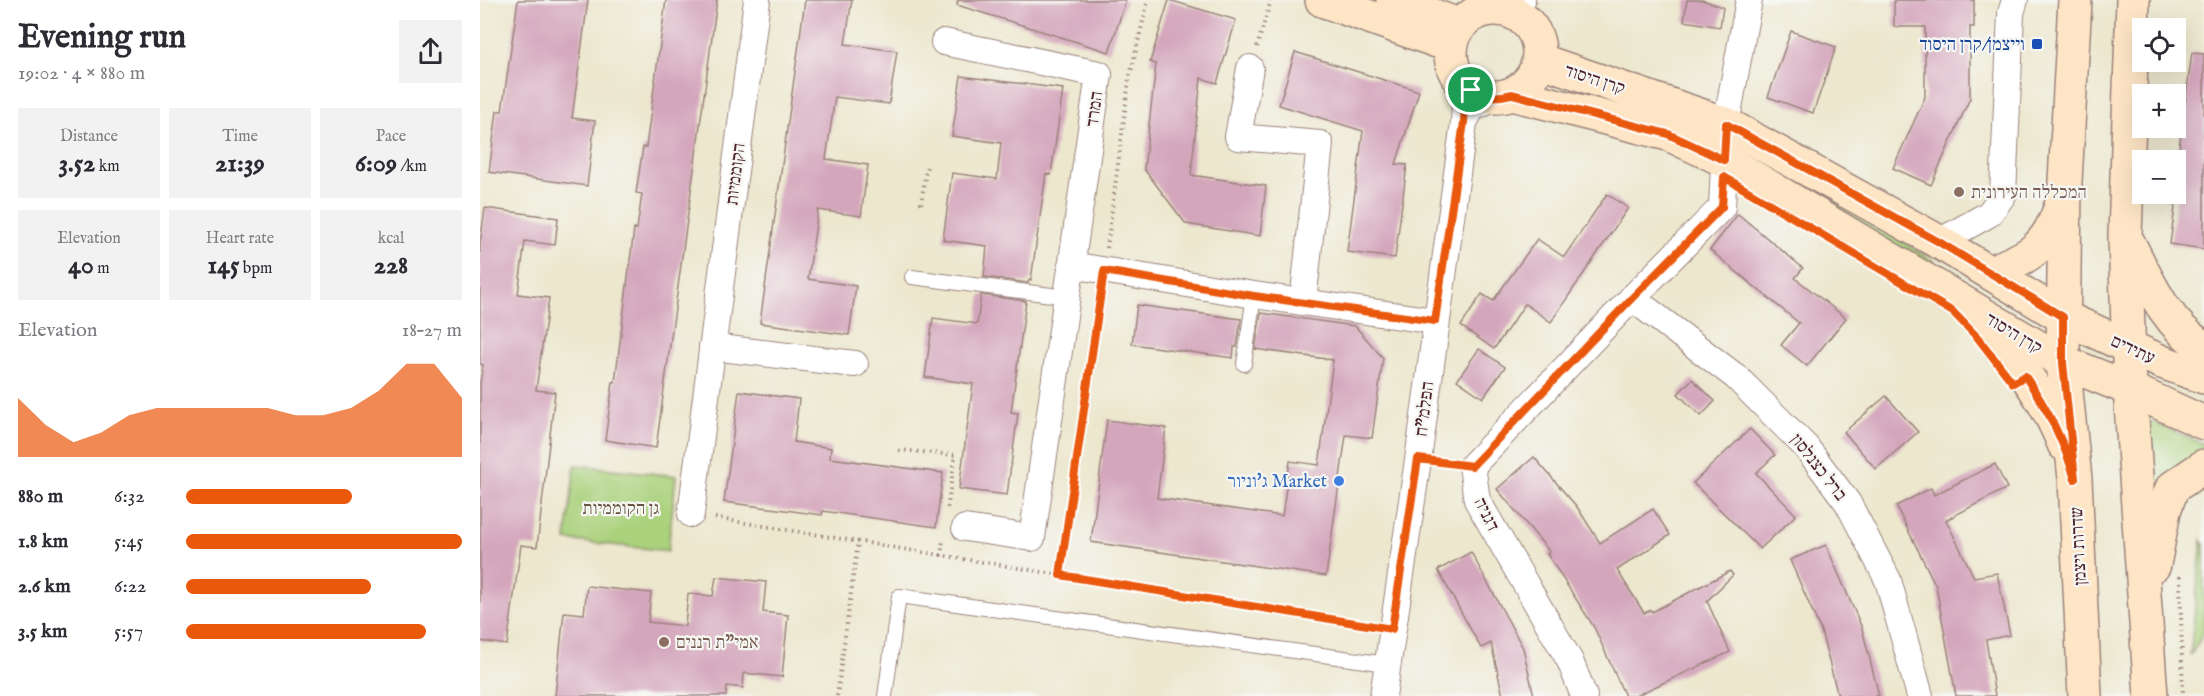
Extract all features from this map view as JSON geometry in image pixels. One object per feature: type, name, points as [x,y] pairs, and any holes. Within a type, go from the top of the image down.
[{"type":"main road","points":[[1322,0],[1455,36]]},
{"type":"main road","points":[[1393,0],[1455,36]]},
{"type":"main road","name":"שדרות ויצמן","points":[[2074,0],[2066,181],[2063,363],[2075,479],[2085,696]]},
{"type":"main road","points":[[2133,0],[2125,236],[2130,389],[2151,696]]},
{"type":"main road","points":[[1518,6],[1534,32],[1539,46],[1539,60],[1534,74],[1525,86],[1505,95],[1478,93],[1461,81],[1450,58],[1455,36],[1468,17],[1490,8],[1518,6]]},
{"type":"main road","name":"קרן היסוד","points":[[1539,60],[1726,124],[1939,242],[2063,317]]},
{"type":"main road","name":"קרן היסוד","points":[[1505,95],[1668,134],[1724,160],[2063,363]]},
{"type":"main road","points":[[1990,272],[2017,262],[2040,247],[2061,207],[2066,181]]},
{"type":"main road","points":[[2125,236],[2156,297],[2172,321],[2204,348]]},
{"type":"main road","points":[[1967,306],[2011,356],[2041,399],[2061,435],[2075,479]]},
{"type":"main road","name":"עתידים","points":[[2063,317],[2162,363],[2204,377]]},
{"type":"main road","name":"עתידים","points":[[2063,363],[2130,389],[2204,423]]},
{"type":"main road","points":[[2145,620],[2164,511],[2172,488],[2204,466]]},
{"type":"street","name":"הקוממיות","points":[[691,514],[757,0]]},
{"type":"street","name":"דגניה","points":[[1584,696],[1570,661],[1477,500],[1472,466],[1722,207],[1726,124],[1749,0]]},
{"type":"street","points":[[1939,242],[1989,214],[2003,195],[2011,13],[2014,0]]},
{"type":"street","name":"המרד","points":[[944,42],[1099,74],[1032,538],[951,528]]},
{"type":"street","points":[[1250,68],[1238,138],[1320,144],[1303,302]]},
{"type":"street","name":"הפלמ\"ח","points":[[1383,696],[1464,122],[1465,105],[1461,81]]},
{"type":"street","points":[[1464,122],[1472,108],[1505,95]]},
{"type":"street","points":[[1071,266],[1254,296],[1435,321]]},
{"type":"street","name":"ברל כצנלסון","points":[[1632,298],[1736,378],[1806,447],[1848,503],[1888,580],[1920,696]]},
{"type":"street","points":[[712,347],[855,364]]},
{"type":"lane","points":[[912,277],[1067,297]]},
{"type":"lane","points":[[1244,364],[1254,296]]},
{"type":"lane","points":[[885,696],[898,596],[1387,664]]},
{"type":"path","points":[[1060,575],[1129,80],[1148,0]]},
{"type":"path","points":[[1250,68],[1271,0]]},
{"type":"path","points":[[921,204],[927,165]]},
{"type":"path","points":[[899,450],[955,455],[951,528],[940,555]]},
{"type":"path","points":[[691,514],[1392,629]]},
{"type":"path","points":[[837,696],[858,541]]},
{"type":"path","points":[[2180,565],[2183,696]]},
{"type":"green space","points":[[1771,162],[1804,178],[1933,261],[1927,272],[1766,176]]},
{"type":"green space","points":[[2145,419],[2204,444],[2204,454],[2146,547]]},
{"type":"green space","name":"גן הקוממיות","points":[[575,465],[676,476],[668,551],[566,540]]},
{"type":"green space","points":[[2202,540],[2204,544],[2204,633],[2190,656]]},
{"type":"building","points":[[518,0],[588,0],[572,118],[595,121],[587,186],[489,172],[497,111],[502,111]]},
{"type":"building","points":[[666,0],[717,0],[656,448],[605,440],[613,382],[615,382],[634,229],[637,229],[642,194],[636,193],[643,147],[646,147]]},
{"type":"building","points":[[805,0],[852,0],[845,44],[897,51],[889,104],[835,97],[826,159],[868,165],[861,216],[818,210],[808,279],[856,286],[849,335],[760,323]]},
{"type":"building","points":[[958,0],[1126,0],[1109,52],[957,5]]},
{"type":"building","points":[[1169,0],[1236,20],[1217,83],[1201,78],[1191,175],[1266,186],[1260,236],[1186,224],[1144,169],[1156,64],[1150,62]]},
{"type":"building","points":[[1687,0],[1702,0],[1723,7],[1720,27],[1684,21]]},
{"type":"building","points":[[1894,0],[1974,0],[1974,27],[1970,27],[1970,98],[1931,185],[1893,168],[1925,97],[1925,27],[1894,27]]},
{"type":"building","points":[[1791,31],[1836,47],[1813,113],[1768,97]]},
{"type":"building","points":[[1295,52],[1419,91],[1396,164],[1407,165],[1395,258],[1347,252],[1363,131],[1279,105]]},
{"type":"building","points":[[2192,53],[2204,54],[2204,249],[2170,244],[2175,204],[2186,204],[2186,150],[2179,148],[2180,138],[2186,138],[2186,97]]},
{"type":"building","points":[[961,76],[1063,89],[1051,175],[1046,174],[1031,280],[1028,283],[984,277],[987,246],[943,240],[952,173],[997,179],[1001,143],[952,136]]},
{"type":"building","points":[[1607,194],[1628,208],[1551,322],[1525,304],[1494,349],[1461,326],[1482,294],[1493,301],[1537,239],[1564,257]]},
{"type":"building","points":[[485,208],[558,218],[555,245],[525,241],[518,294],[549,298],[536,390],[555,392],[537,547],[521,545],[507,645],[480,641],[480,383],[483,365],[480,364],[480,244]]},
{"type":"building","points":[[1738,214],[1803,268],[1795,278],[1846,318],[1807,366],[1781,345],[1799,323],[1710,250]]},
{"type":"building","points":[[981,295],[1026,301],[1011,412],[1018,413],[1007,495],[959,489],[973,384],[925,377],[933,318],[977,324]]},
{"type":"building","points":[[1137,305],[1241,319],[1233,358],[1132,344]]},
{"type":"building","points":[[1261,313],[1355,326],[1383,358],[1372,438],[1346,435],[1326,576],[1091,542],[1107,420],[1166,428],[1157,498],[1282,516],[1290,461],[1319,465],[1333,360],[1255,349]]},
{"type":"building","points":[[1479,349],[1505,367],[1483,398],[1457,380]]},
{"type":"building","points":[[1692,379],[1715,401],[1701,416],[1678,394]]},
{"type":"building","points":[[739,391],[799,399],[794,442],[831,448],[830,458],[943,473],[936,527],[823,511],[822,515],[724,502]]},
{"type":"building","points":[[1886,396],[1918,432],[1876,469],[1844,432]]},
{"type":"building","points":[[1750,429],[1775,455],[1756,473],[1796,515],[1760,549],[1693,483]]},
{"type":"building","points":[[1534,457],[1577,507],[1600,543],[1653,509],[1670,535],[1617,570],[1644,613],[1651,610],[1652,612],[1730,571],[1733,575],[1707,601],[1730,652],[1635,696],[1625,696],[1594,627],[1547,554],[1550,552],[1497,489]]},
{"type":"building","points":[[1995,464],[2007,488],[1946,520],[1974,577],[1997,573],[2010,635],[1986,640],[1995,696],[1956,696],[1936,586],[1896,506],[1931,488],[1934,495]]},
{"type":"building","points":[[1826,545],[1862,628],[1879,696],[1838,696],[1821,631],[1790,560]]},
{"type":"building","points":[[1471,552],[1523,648],[1534,696],[1503,696],[1491,643],[1481,648],[1438,570]]},
{"type":"building","name":"אמי\"ת רננים","points":[[716,577],[766,582],[763,612],[788,615],[782,677],[744,673],[743,688],[727,686],[726,696],[555,696],[564,612],[584,614],[587,586],[651,593],[648,622],[685,626],[688,594],[713,596]]},
{"type":"place","name":"וייצמן/קרן היסוד","points":[[2037,44]]},
{"type":"place","name":"המכללה העירונית","points":[[1959,192]]},
{"type":"place","name":"ג'וניור Market","points":[[1339,481]]},
{"type":"place","name":"אמי\"ת רננים","points":[[664,642]]},
{"type":"route","points":[[1461,81],[1471,90],[1484,96],[1498,97],[1512,94],[1668,134],[1724,160],[1726,124],[1939,242],[2063,317],[2063,363],[2075,479],[2068,454],[2053,418],[2025,376],[2013,383],[1978,338],[1953,312],[1724,177],[1722,207],[1472,466],[1418,459],[1392,629],[1060,575],[1104,271],[1254,296],[1435,321],[1464,122],[1465,105],[1461,81]]}]
